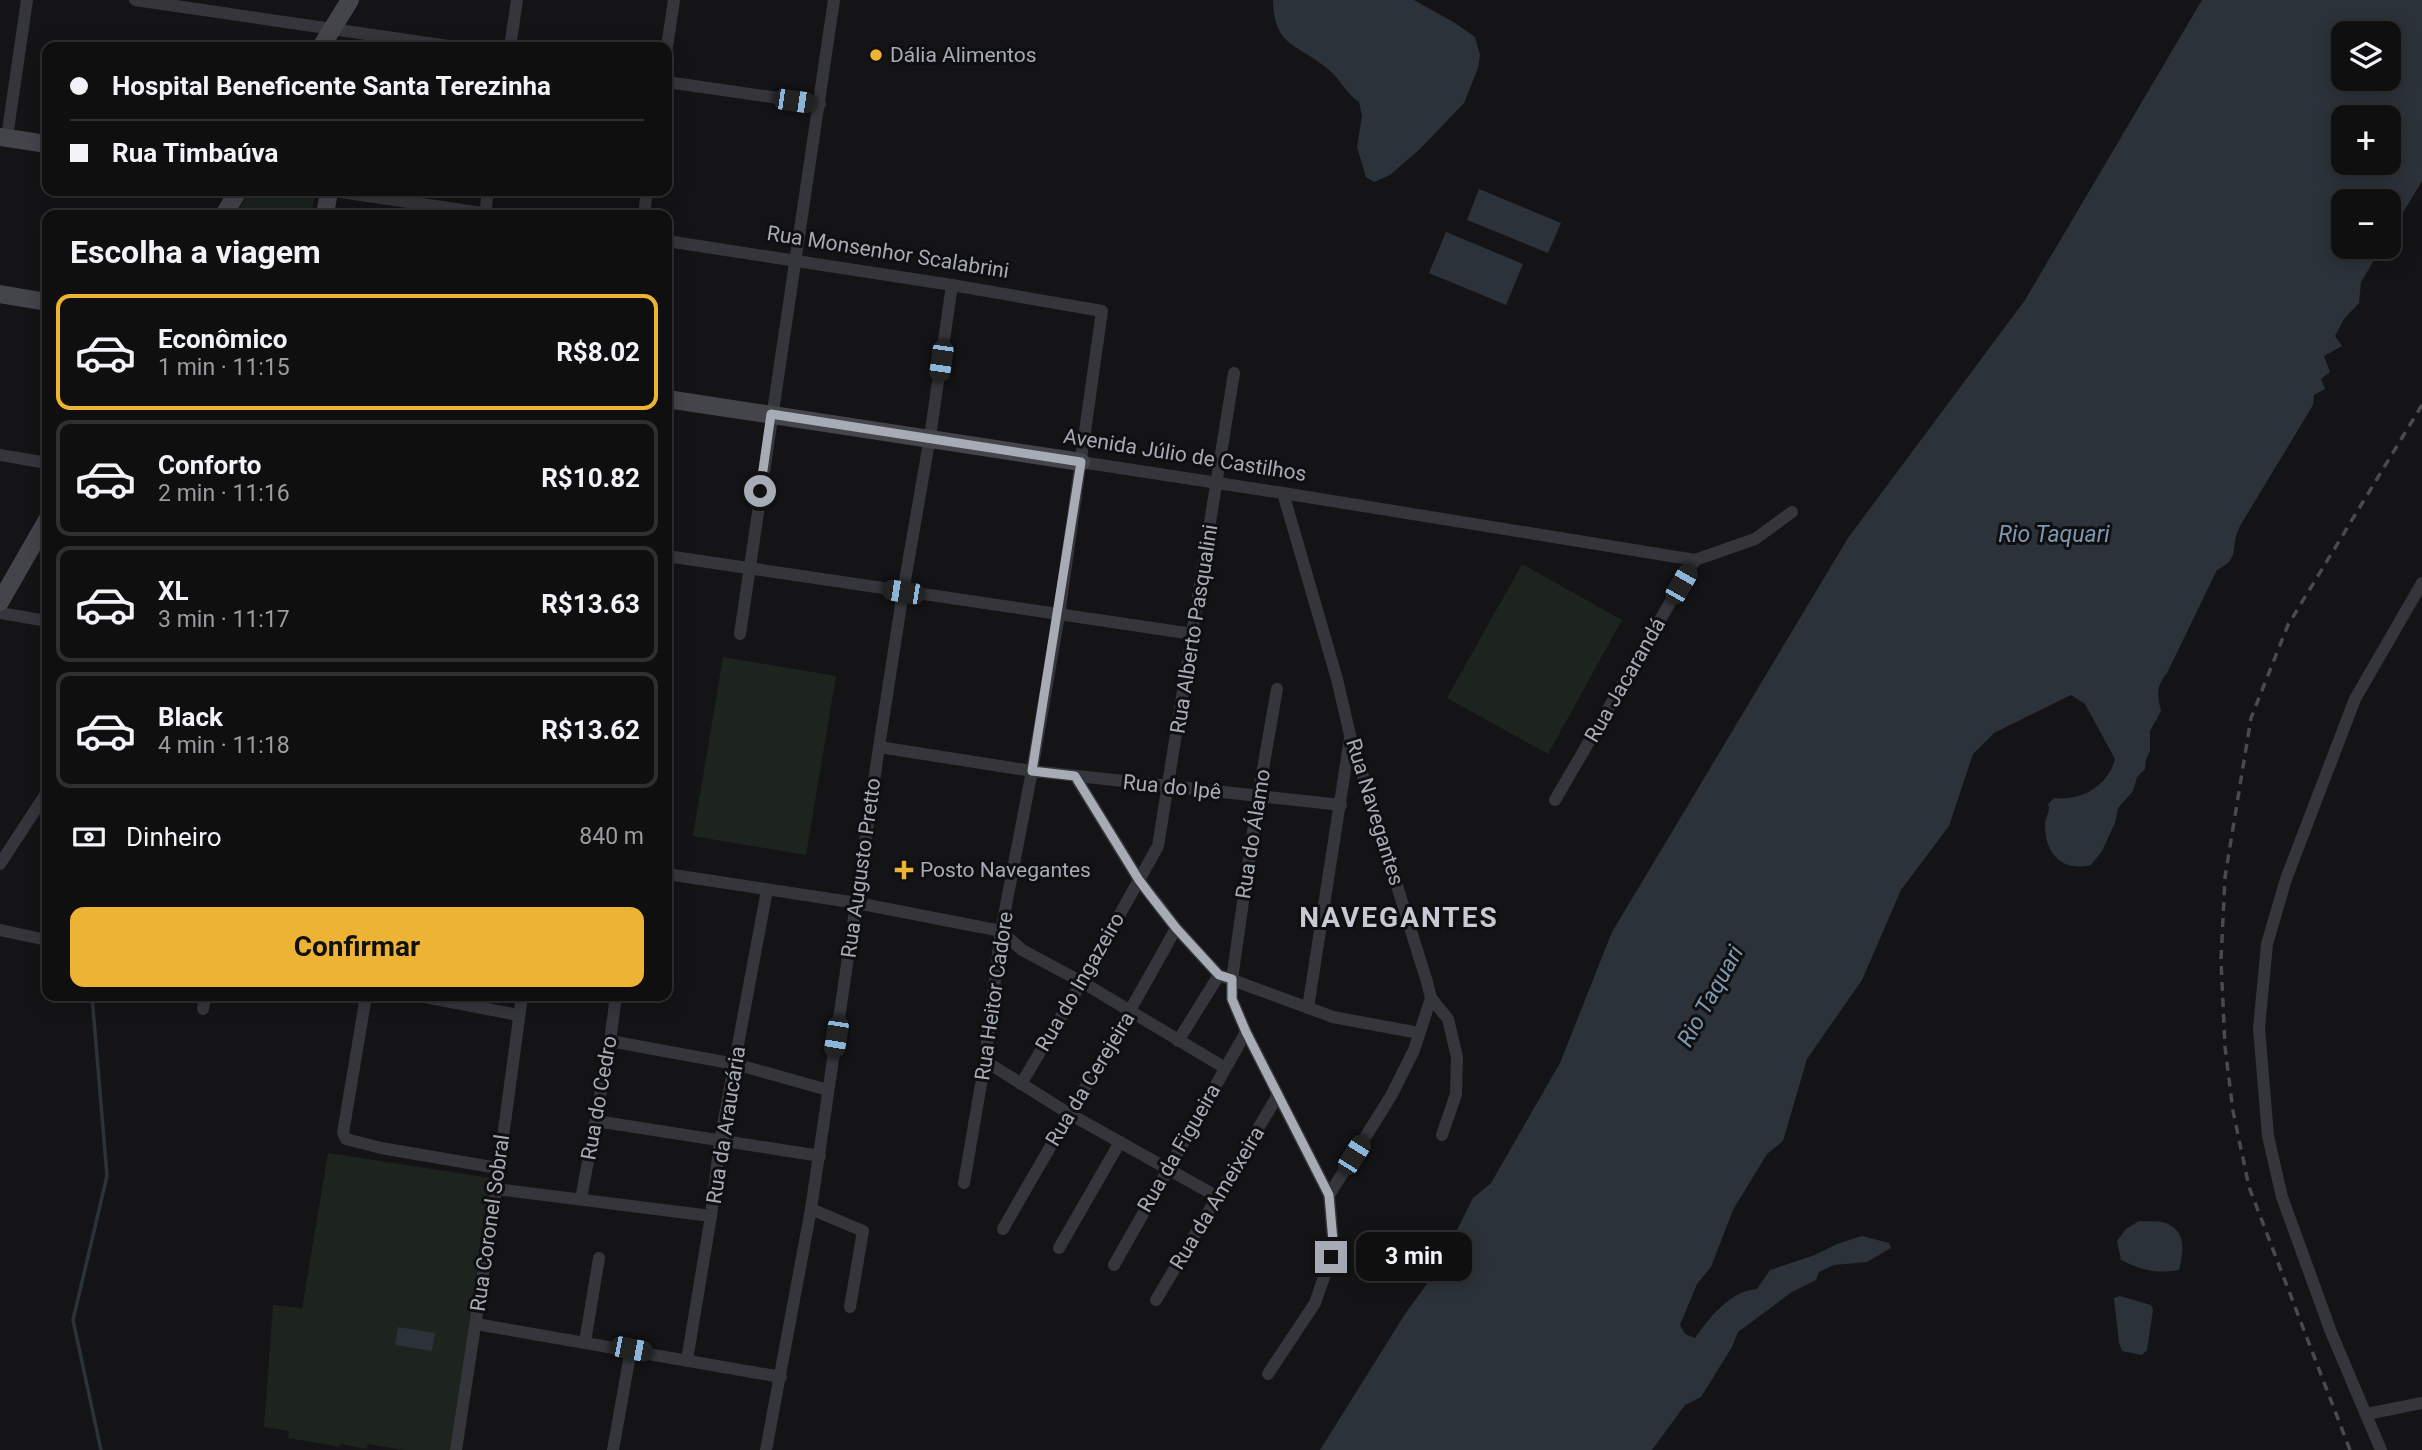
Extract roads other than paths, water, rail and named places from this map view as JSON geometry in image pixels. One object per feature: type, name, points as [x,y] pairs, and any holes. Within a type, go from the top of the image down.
[{"type":"street","points":[[27,0],[4,137],[42,143]]},
{"type":"street","points":[[135,0],[423,42]]},
{"type":"street","points":[[324,42],[349,0]]},
{"type":"street","points":[[511,42],[517,0]]},
{"type":"street","points":[[668,42],[674,0]]},
{"type":"street","points":[[740,634],[834,0]]},
{"type":"street","points":[[672,83],[820,104]]},
{"type":"street","points":[[365,196],[456,210]]},
{"type":"street","name":"Rua Monsenhor Scalabrini","points":[[672,242],[1102,311]]},
{"type":"street","name":"Rua Augusto Pretto","points":[[766,1450],[820,1156],[858,903],[878,747],[930,438],[952,285]]},
{"type":"street","points":[[0,294],[42,301]]},
{"type":"street","name":"Rua Heitor Cadore","points":[[964,1183],[985,1061],[1001,932],[1059,615],[1102,311]]},
{"type":"street","name":"Rua Alberto Pasqualini","points":[[1139,880],[1158,846],[1234,373]]},
{"type":"street","name":"Avenida Júlio de Castilhos","points":[[672,400],[1283,493],[1695,560]]},
{"type":"street","points":[[0,455],[42,462]]},
{"type":"street","name":"Rua Navegantes","points":[[1283,493],[1337,679],[1350,735],[1430,998]]},
{"type":"street","points":[[1695,560],[1755,539],[1793,512]]},
{"type":"street","points":[[0,602],[42,529]]},
{"type":"street","points":[[672,557],[1193,634]]},
{"type":"street","name":"Rua Jacarandá","points":[[1555,800],[1695,560]]},
{"type":"street","points":[[2381,1450],[2331,1332],[2282,1197],[2268,1136],[2259,1028],[2267,944],[2286,879],[2355,699],[2422,583]]},
{"type":"street","points":[[0,613],[42,620]]},
{"type":"street","name":"Rua do Álamo","points":[[1226,977],[1277,689]]},
{"type":"street","points":[[1308,1007],[1350,735]]},
{"type":"street","name":"Rua do Ipê","points":[[878,747],[1032,771],[1341,805]]},
{"type":"street","points":[[1075,776],[1139,880],[1176,928],[1226,977],[1333,1017],[1419,1033]]},
{"type":"street","points":[[0,864],[42,800]]},
{"type":"street","points":[[672,875],[858,903],[1001,932],[1022,950],[1083,982],[1225,1068]]},
{"type":"street","name":"Rua do Ingazeiro","points":[[1021,1084],[1083,982],[1139,880]]},
{"type":"street","name":"Rua da Araucária","points":[[687,1360],[711,1216],[720,1142],[767,890]]},
{"type":"street","name":"Rua da Cerejeira","points":[[1003,1229],[1176,928]]},
{"type":"street","points":[[0,930],[42,939]]},
{"type":"street","points":[[1226,977],[1246,1032],[1329,1195],[1333,1241],[1331,1257],[1315,1303],[1268,1374]]},
{"type":"street","points":[[1178,1041],[1226,977]]},
{"type":"street","points":[[1329,1195],[1391,1096],[1414,1050],[1430,998]]},
{"type":"street","points":[[1430,998],[1448,1019],[1457,1057],[1456,1094],[1442,1135]]},
{"type":"street","points":[[365,1001],[343,1133],[346,1139],[381,1149],[498,1168]]},
{"type":"street","points":[[446,1001],[518,1015]]},
{"type":"street","name":"Rua Coronel Sobral","points":[[456,1450],[496,1189],[521,1001]]},
{"type":"street","name":"Rua do Cedro","points":[[581,1199],[615,1001]]},
{"type":"street","name":"Rua da Figueira","points":[[1114,1265],[1246,1032]]},
{"type":"street","points":[[610,1041],[735,1064],[828,1090]]},
{"type":"street","points":[[985,1061],[1068,1113],[1216,1196]]},
{"type":"street","name":"Rua da Ameixeira","points":[[1156,1300],[1278,1095]]},
{"type":"street","points":[[596,1121],[820,1156]]},
{"type":"street","points":[[1059,1248],[1120,1142]]},
{"type":"street","points":[[496,1189],[711,1216]]},
{"type":"street","points":[[811,1209],[863,1231],[850,1307]]},
{"type":"street","points":[[585,1342],[599,1258]]},
{"type":"street","points":[[476,1324],[781,1377]]},
{"type":"street","points":[[613,1450],[631,1349]]},
{"type":"street","points":[[2367,1414],[2422,1403]]},
{"type":"water","points":[[1273,0],[1414,0],[1475,37],[1480,55],[1478,68],[1464,103],[1421,148],[1390,175],[1374,182],[1366,177],[1357,147],[1362,116],[1359,102],[1328,69],[1283,36],[1274,15]]},
{"type":"water","name":"Rio Taquari","points":[[2202,0],[2422,0],[2422,181],[2401,216],[2401,189],[2331,189],[2331,259],[2375,259],[2361,282],[2359,303],[2344,319],[2335,336],[2342,346],[2324,356],[2330,372],[2321,379],[2325,389],[2314,395],[2313,405],[2240,526],[2230,561],[2217,570],[2161,682],[2158,695],[2161,711],[2150,731],[2150,751],[2145,769],[2137,777],[2133,791],[2118,808],[2115,823],[2102,851],[2091,865],[2072,866],[2057,858],[2046,835],[2048,804],[2054,798],[2074,797],[2092,790],[2112,769],[2115,759],[2085,704],[2071,695],[1994,733],[1973,754],[1949,826],[1901,890],[1862,980],[1807,1059],[1783,1141],[1767,1154],[1733,1210],[1711,1267],[1697,1284],[1680,1325],[1685,1334],[1695,1338],[1722,1306],[1738,1295],[1757,1289],[1770,1270],[1815,1255],[1837,1244],[1862,1236],[1889,1243],[1891,1248],[1867,1262],[1834,1265],[1819,1272],[1816,1280],[1792,1292],[1738,1332],[1732,1347],[1701,1397],[1685,1405],[1652,1450],[1320,1450],[1405,1314],[1437,1270],[1473,1198],[1491,1183],[1560,1063],[1612,932],[1848,538],[2025,300]]},
{"type":"water","points":[[1479,189],[1561,223],[1548,253],[1467,220]]},
{"type":"water","points":[[1446,232],[1523,264],[1506,305],[1429,273]]},
{"type":"water","points":[[2139,1221],[2165,1223],[2174,1228],[2182,1244],[2179,1270],[2149,1270],[2121,1260],[2117,1241],[2126,1229]]},
{"type":"water","points":[[2120,1296],[2151,1305],[2153,1310],[2147,1350],[2142,1355],[2122,1351],[2119,1343],[2114,1298]]},
{"type":"water","points":[[398,1327],[435,1333],[432,1351],[395,1345]]},
{"type":"waterway","points":[[92,1001],[107,1176],[73,1320],[101,1450]]},
{"type":"railway","points":[[2350,1450],[2249,1187],[2233,1111],[2225,1047],[2221,960],[2225,877],[2251,718],[2288,625],[2422,405]]},
{"type":"place","name":"Dália Alimentos","points":[[876,55]]},
{"type":"place","name":"Posto Navegantes","points":[[904,870]]},
{"type":"district","name":"NAVEGANTES","points":[[1399,917]]}]
